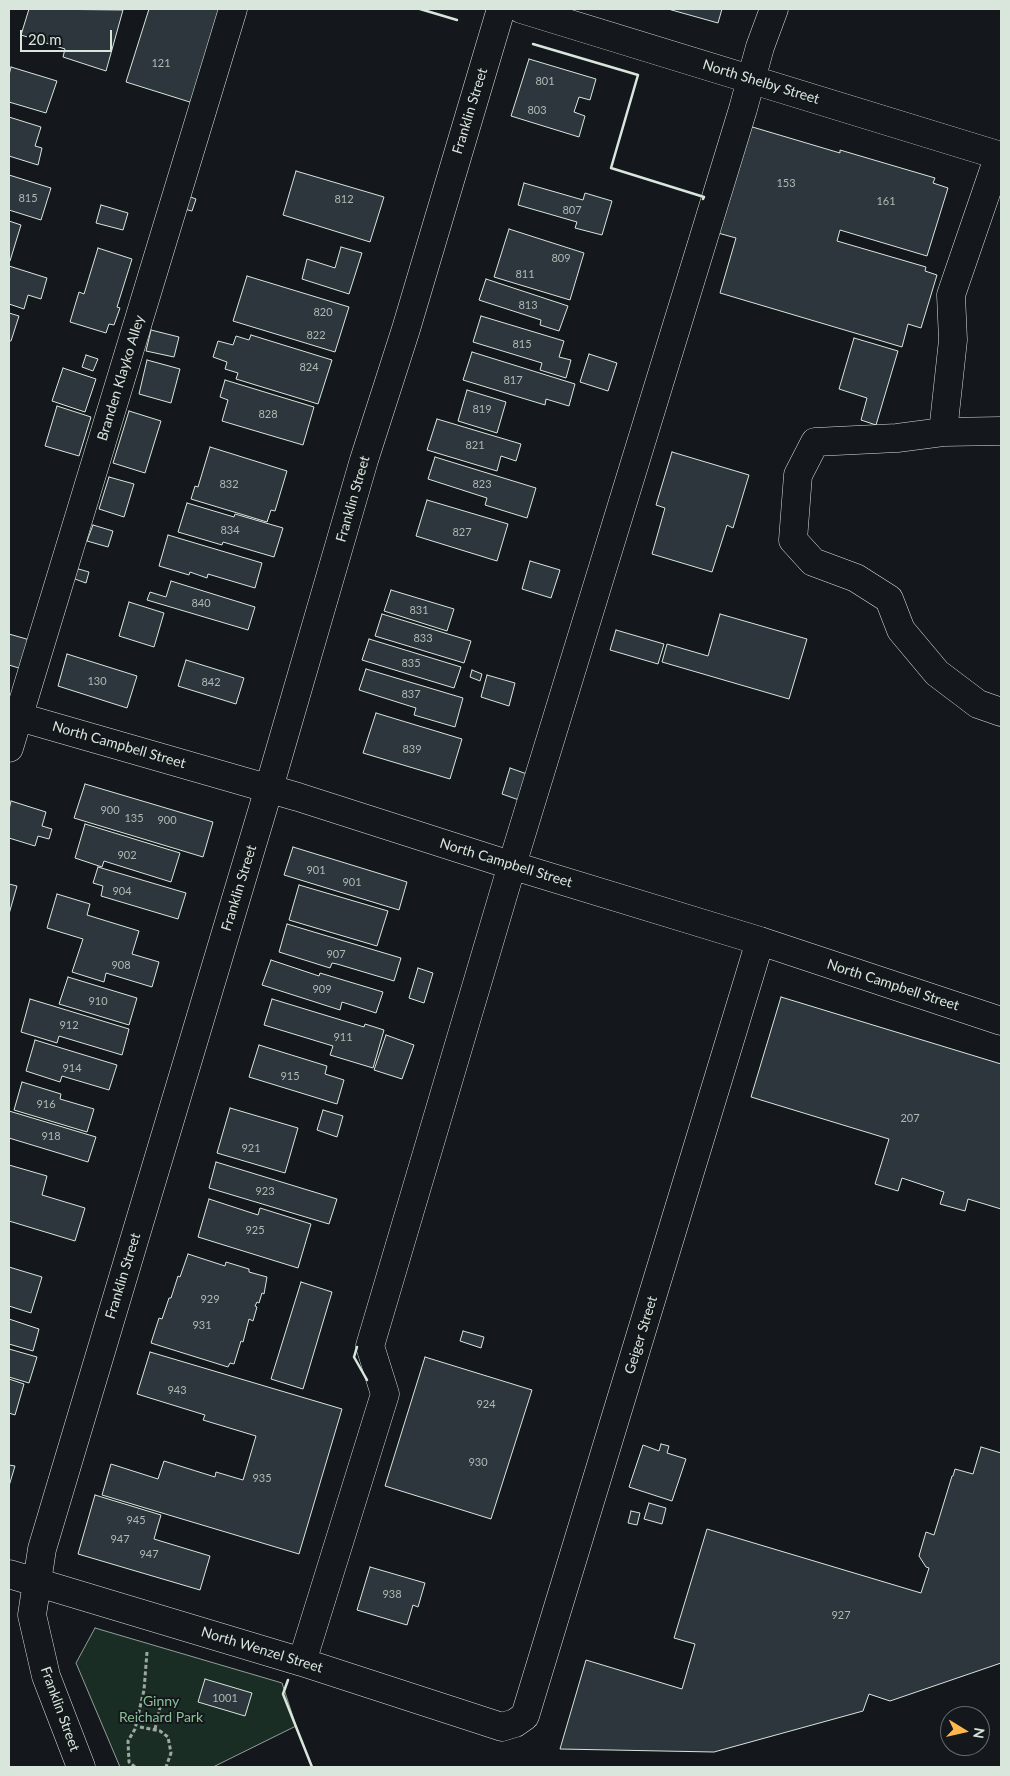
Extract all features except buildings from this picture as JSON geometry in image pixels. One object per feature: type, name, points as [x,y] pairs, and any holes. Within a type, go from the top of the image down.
[{"type":"street","name":"Branden Klayko Alley","points":[[9,748],[13,715],[233,9]]},
{"type":"street","name":"Franklin Street","points":[[81,1767],[46,1676],[32,1616],[42,1549],[269,788],[364,460],[501,9]]},
{"type":"street","name":"North Shelby Street","points":[[521,9],[1000,155]]},
{"type":"street","points":[[302,1662],[385,1394],[370,1346],[512,865],[738,128],[751,79],[774,9]]},
{"type":"street","points":[[943,432],[953,340],[951,295],[1000,155]]},
{"type":"street","points":[[1001,431],[943,432],[896,438],[815,442],[798,475],[793,540],[813,562],[856,578],[889,599],[901,630],[937,673],[978,704],[1001,712]]},
{"type":"street","name":"North Campbell Street","points":[[13,715],[269,788],[760,941],[1001,1021]]},
{"type":"street","name":"Geiger Street","points":[[515,1723],[524,1716],[760,941]]},
{"type":"street","name":"North Wenzel Street","points":[[9,1574],[302,1662],[502,1727],[515,1723]]},
{"type":"path","points":[[135,1767],[129,1762],[128,1741],[135,1729],[144,1690],[147,1652]]},
{"type":"path","points":[[155,1729],[162,1699]]},
{"type":"path","points":[[140,1727],[155,1729],[168,1737],[171,1753],[166,1767]]},
{"type":"green space","name":"Ginny Reichard Park","points":[[95,1628],[282,1683],[296,1726],[213,1767],[120,1767],[76,1663]]},
{"type":"wall","points":[[420,9],[457,20]]},
{"type":"wall","points":[[533,44],[638,75],[611,168],[704,197],[703,199]]},
{"type":"wall","points":[[357,1347],[354,1357],[367,1380]]},
{"type":"wall","points":[[288,1680],[283,1694],[312,1767]]}]
